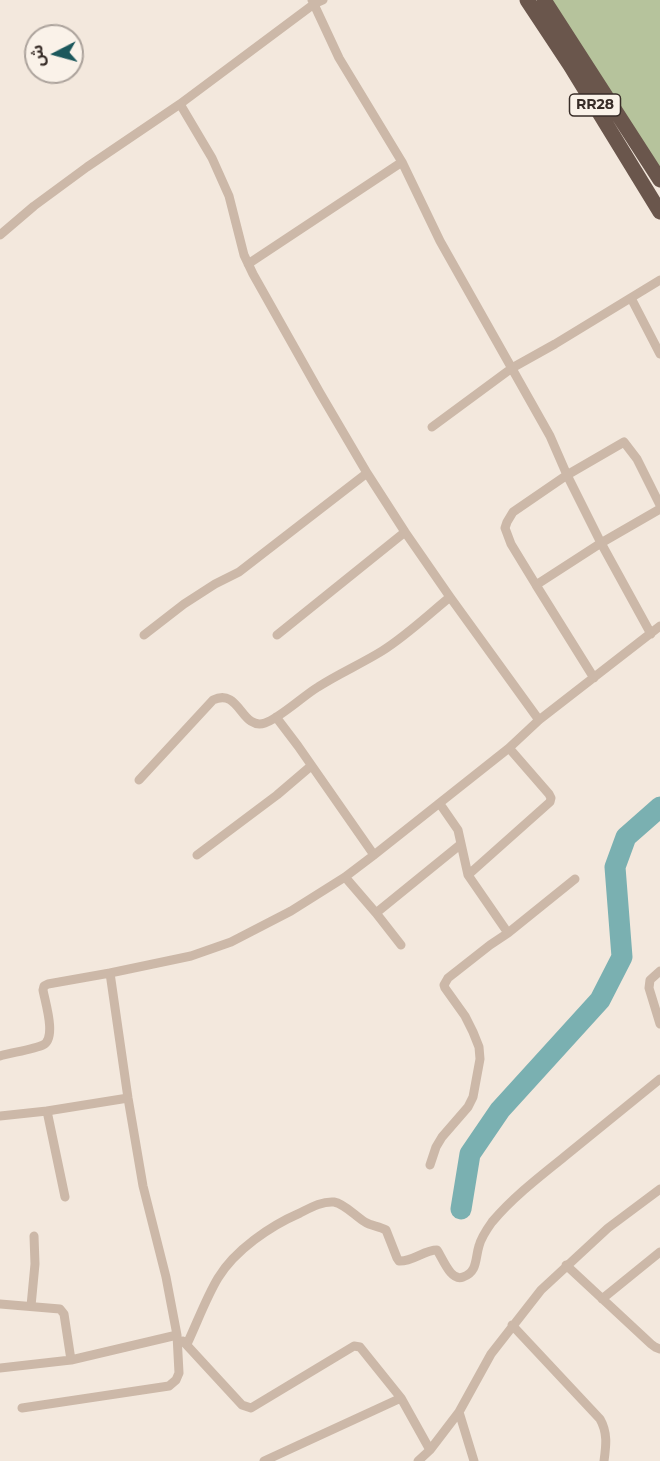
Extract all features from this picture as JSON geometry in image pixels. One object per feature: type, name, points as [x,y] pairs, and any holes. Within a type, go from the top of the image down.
[{"type":"highway","name":"RR28","points":[[527,0],[570,65],[660,212]]},
{"type":"highway","name":"RR28","points":[[544,0],[660,180]]},
{"type":"street","points":[[0,235],[33,206],[180,104],[316,1],[339,58],[402,162],[440,241],[550,436],[601,543],[651,634]]},
{"type":"street","points":[[180,104],[212,158],[229,196],[248,264],[314,383],[367,473],[405,531],[538,720]]},
{"type":"street","points":[[248,264],[402,162]]},
{"type":"street","points":[[432,427],[512,368],[660,280]]},
{"type":"street","points":[[631,298],[660,354]]},
{"type":"street","points":[[536,585],[660,507],[637,459],[624,442],[567,475],[513,512],[505,528],[511,544],[536,585],[594,678]]},
{"type":"street","points":[[144,635],[184,604],[239,572],[367,473]]},
{"type":"street","points":[[278,635],[405,531]]},
{"type":"street","points":[[140,780],[213,700],[219,697],[229,698],[248,719],[255,723],[267,723],[318,686],[383,650],[450,597]]},
{"type":"street","points":[[0,1056],[44,1045],[49,1040],[50,1027],[44,986],[191,956],[231,942],[291,911],[345,877],[509,748],[538,720],[660,627]]},
{"type":"street","points":[[276,717],[374,855]]},
{"type":"street","points":[[468,875],[550,802],[549,795],[509,748]]},
{"type":"street","points":[[197,855],[277,795],[311,766]]},
{"type":"street","points":[[440,804],[458,830],[468,875],[508,933]]},
{"type":"street","points":[[376,913],[461,844]]},
{"type":"street","points":[[345,877],[400,945]]},
{"type":"street","points":[[430,1165],[442,1137],[468,1107],[473,1097],[480,1059],[479,1047],[473,1032],[446,992],[445,982],[575,879]]},
{"type":"street","points":[[660,971],[650,980],[660,1024]]},
{"type":"street","points":[[22,1408],[169,1386],[180,1373],[177,1335],[166,1277],[143,1186],[110,974]]},
{"type":"street","points":[[187,1344],[218,1278],[233,1258],[252,1242],[291,1217],[324,1203],[339,1203],[367,1223],[386,1230],[399,1261],[405,1261],[434,1249],[456,1278],[471,1273],[482,1238],[499,1215],[535,1180],[660,1079]]},
{"type":"street","points":[[0,1116],[128,1098]]},
{"type":"street","points":[[47,1111],[65,1197]]},
{"type":"street","points":[[418,1461],[430,1450],[459,1412],[491,1354],[541,1290],[608,1228],[660,1189]]},
{"type":"street","points":[[31,1306],[34,1236]]},
{"type":"street","points":[[602,1299],[660,1252]]},
{"type":"street","points":[[566,1265],[651,1344],[660,1349]]},
{"type":"street","points":[[0,1304],[56,1308],[63,1311],[71,1360]]},
{"type":"street","points":[[512,1325],[600,1419],[605,1427],[606,1437],[604,1461]]},
{"type":"street","points":[[177,1335],[246,1408],[256,1406],[357,1346],[360,1347],[401,1398],[430,1450]]},
{"type":"street","points":[[0,1368],[71,1360],[177,1335]]},
{"type":"street","points":[[264,1461],[401,1398]]},
{"type":"street","points":[[459,1412],[474,1461]]},
{"type":"green space","points":[[548,0],[660,0],[660,174]]},
{"type":"waterway","points":[[461,1209],[470,1154],[500,1110],[600,1000],[622,957],[615,867],[626,837],[660,807]]}]
